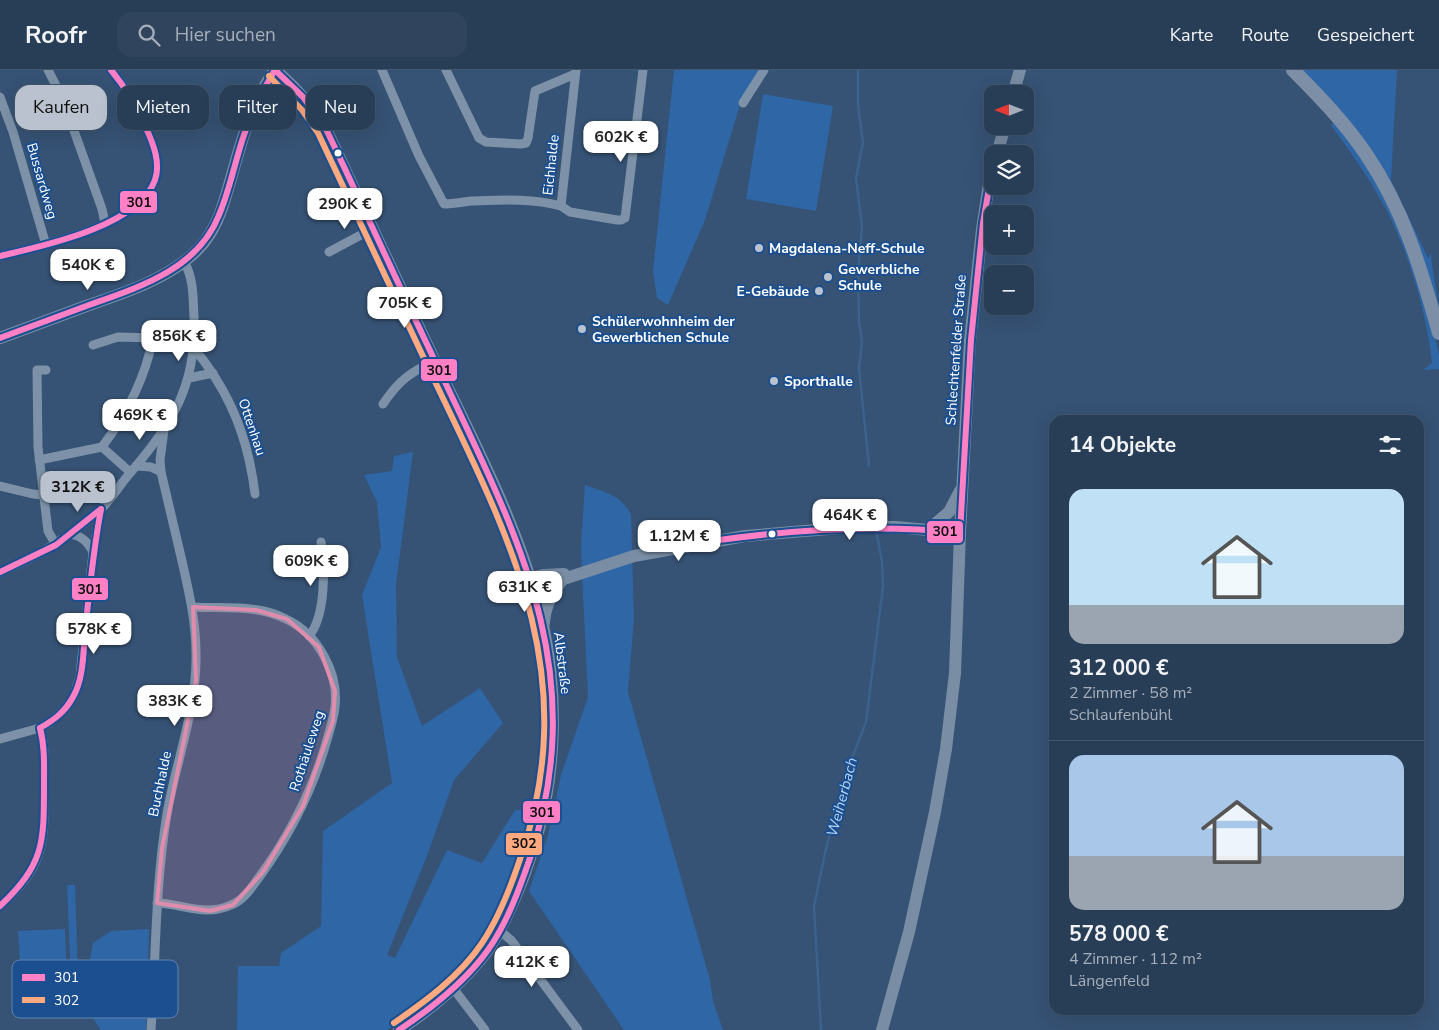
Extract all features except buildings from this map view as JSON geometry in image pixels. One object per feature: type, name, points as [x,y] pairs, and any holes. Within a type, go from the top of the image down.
[{"type":"main road","points":[[1293,70],[1345,125],[1367,154],[1399,212],[1414,247],[1439,333]]},
{"type":"street","points":[[48,70],[62,97],[102,209],[105,223]]},
{"type":"street","points":[[0,256],[46,245],[105,223],[138,205],[150,191],[157,170],[155,150],[141,115],[120,80],[111,70]]},
{"type":"street","points":[[0,338],[127,292],[184,262],[201,246],[216,222],[250,113],[262,89],[275,70]]},
{"type":"street","name":"Albstraße","points":[[275,70],[315,110],[326,129],[473,440],[513,531],[532,584],[544,631],[551,675],[552,736],[547,792],[536,840],[520,886],[500,931],[484,955],[453,988],[424,1014],[399,1030]]},
{"type":"street","name":"Eichhalde","points":[[382,70],[419,156],[444,204],[469,201],[530,201],[549,202],[561,206],[575,72]]},
{"type":"street","points":[[446,70],[479,138],[486,142],[521,144],[526,142],[528,138],[535,91],[575,72]]},
{"type":"street","points":[[561,206],[570,212],[617,220],[625,218],[643,70]]},
{"type":"street","points":[[743,103],[764,70]]},
{"type":"street","points":[[1016,85],[1020,70]]},
{"type":"street","name":"Bussardweg","points":[[0,97],[13,132],[46,245]]},
{"type":"street","name":"Schlechtenfelder Straße","points":[[882,1030],[911,923],[935,812],[946,749],[955,673],[970,342],[987,195]]},
{"type":"street","points":[[329,252],[372,229]]},
{"type":"street","points":[[0,572],[56,545],[101,509],[164,430],[178,406],[189,378],[193,344],[191,279],[184,262]]},
{"type":"street","points":[[93,345],[118,337],[153,338],[193,344]]},
{"type":"street","points":[[40,460],[102,447],[122,419],[135,395],[146,366],[153,338]]},
{"type":"street","name":"Ottenhau","points":[[193,344],[231,403],[244,438],[255,494]]},
{"type":"street","points":[[383,404],[392,391],[410,373],[435,360]]},
{"type":"street","points":[[46,370],[37,370],[40,460],[48,530],[56,545]]},
{"type":"street","points":[[189,378],[212,373]]},
{"type":"street","name":"Buchhalde","points":[[155,960],[157,903],[167,812],[191,711],[196,680],[193,607],[161,472],[160,460],[164,430]]},
{"type":"street","points":[[102,447],[133,469],[151,467],[161,472]]},
{"type":"street","points":[[0,486],[44,495]]},
{"type":"street","points":[[928,529],[949,512],[958,498],[962,486]]},
{"type":"street","points":[[0,740],[40,728],[58,717],[74,696],[80,676],[93,552],[101,509]]},
{"type":"street","points":[[532,584],[562,580],[634,556],[745,536],[853,527],[896,527],[960,533]]},
{"type":"street","points":[[71,534],[80,536],[93,552]]},
{"type":"street","points":[[309,636],[318,621],[323,588],[321,542]]},
{"type":"street","points":[[532,584],[543,575],[582,574]]},
{"type":"street","points":[[544,631],[548,604],[553,592],[562,580]]},
{"type":"street","name":"Rothäuleweg","points":[[157,903],[204,911],[222,909],[233,905],[250,890],[290,831],[303,806],[325,749],[335,706],[332,678],[319,647],[309,636],[287,619],[263,611],[231,607],[193,607]]},
{"type":"street","points":[[0,906],[34,868],[42,846],[45,817],[44,750],[40,728]]},
{"type":"street","points":[[500,931],[511,940],[578,1030]]},
{"type":"street","points":[[453,988],[485,1030]]},
{"type":"highlighted area","points":[[193,607],[256,610],[287,619],[319,647],[335,691],[333,721],[303,806],[263,872],[233,905],[210,911],[157,903],[162,848],[196,680]]},
{"type":"shaded area","points":[[674,70],[761,70],[740,105],[705,220],[668,305],[657,298],[653,271]]},
{"type":"shaded area","points":[[1301,70],[1397,70],[1391,180],[1428,258],[1431,253],[1439,317],[1402,210]]},
{"type":"shaded area","points":[[763,94],[833,106],[816,211],[746,199]]},
{"type":"shaded area","points":[[1335,121],[1365,162],[1392,209],[1428,310],[1439,354],[1439,369],[1423,370],[1432,363],[1426,323],[1400,239],[1382,202],[1364,172],[1331,125]]},
{"type":"shaded area","points":[[413,452],[396,585],[397,657],[422,726],[480,688],[503,723],[454,780],[427,856],[387,955],[395,958],[447,850],[482,863],[515,810],[540,809],[515,882],[495,926],[478,951],[451,983],[421,1009],[387,1030],[237,1030],[238,966],[279,966],[281,953],[321,926],[323,831],[392,783],[362,595],[381,547],[377,502],[364,475],[392,471],[394,456]]},
{"type":"shaded area","points":[[585,485],[612,495],[623,503],[631,515],[634,619],[628,692],[710,980],[713,1001],[723,1030],[624,1030],[529,891],[548,835],[561,775],[588,697],[581,544]]},
{"type":"shaded area","points":[[67,885],[75,885],[77,960],[70,960]]},
{"type":"shaded area","points":[[65,929],[66,960],[20,960],[18,931]]},
{"type":"shaded area","points":[[149,929],[148,960],[90,960],[93,943],[111,931]]},
{"type":"shaded area","points":[[93,1018],[146,1018],[146,1030],[101,1030]]},
{"type":"waterway","name":"Weiherbach","points":[[858,70],[858,105],[863,143],[856,178],[862,226],[858,275],[859,321],[862,342],[859,368],[869,466]]},
{"type":"waterway","name":"Weiherbach","points":[[821,1030],[814,907],[825,853],[845,776],[866,722],[883,586],[882,562],[877,535]]},
{"type":"transit line","name":"301","points":[[0,256],[88,232],[130,210],[146,196],[157,174],[157,160],[154,147],[135,105],[111,70]]},
{"type":"transit line","name":"301","points":[[275,70],[303,97],[326,129],[492,483],[516,542],[536,601],[548,661],[553,723],[547,789],[530,858],[517,894],[495,940],[479,962],[447,994],[399,1030]]},
{"type":"transit line","name":"301","points":[[0,338],[147,283],[182,262],[197,249],[209,234],[219,215],[247,126],[275,70]]},
{"type":"transit line","name":"302","points":[[269,76],[302,110],[318,133],[484,485],[508,543],[527,601],[540,661],[544,722],[539,786],[522,853],[510,888],[494,922],[473,955],[442,987],[394,1023]]},
{"type":"transit line","name":"301","points":[[719,540],[779,533],[870,528],[960,533],[971,340],[983,223],[988,195]]},
{"type":"transit line","name":"301","points":[[0,572],[56,545],[101,509]]},
{"type":"transit line","name":"301","points":[[40,728],[63,711],[73,697],[80,680],[92,566],[101,509]]},
{"type":"transit line","name":"301","points":[[0,906],[25,878],[39,852],[42,838],[44,805],[43,742],[40,728]]},
{"type":"place","name":"Magdalena-Neff-Schule","points":[[759,248]]},
{"type":"place","name":"Gewerbliche Schule","points":[[828,277]]},
{"type":"place","name":"E-Gebäude","points":[[819,291]]},
{"type":"place","name":"Schülerwohnheim der Gewerblichen Schule","points":[[582,329]]},
{"type":"place","name":"Sporthalle","points":[[774,381]]}]
